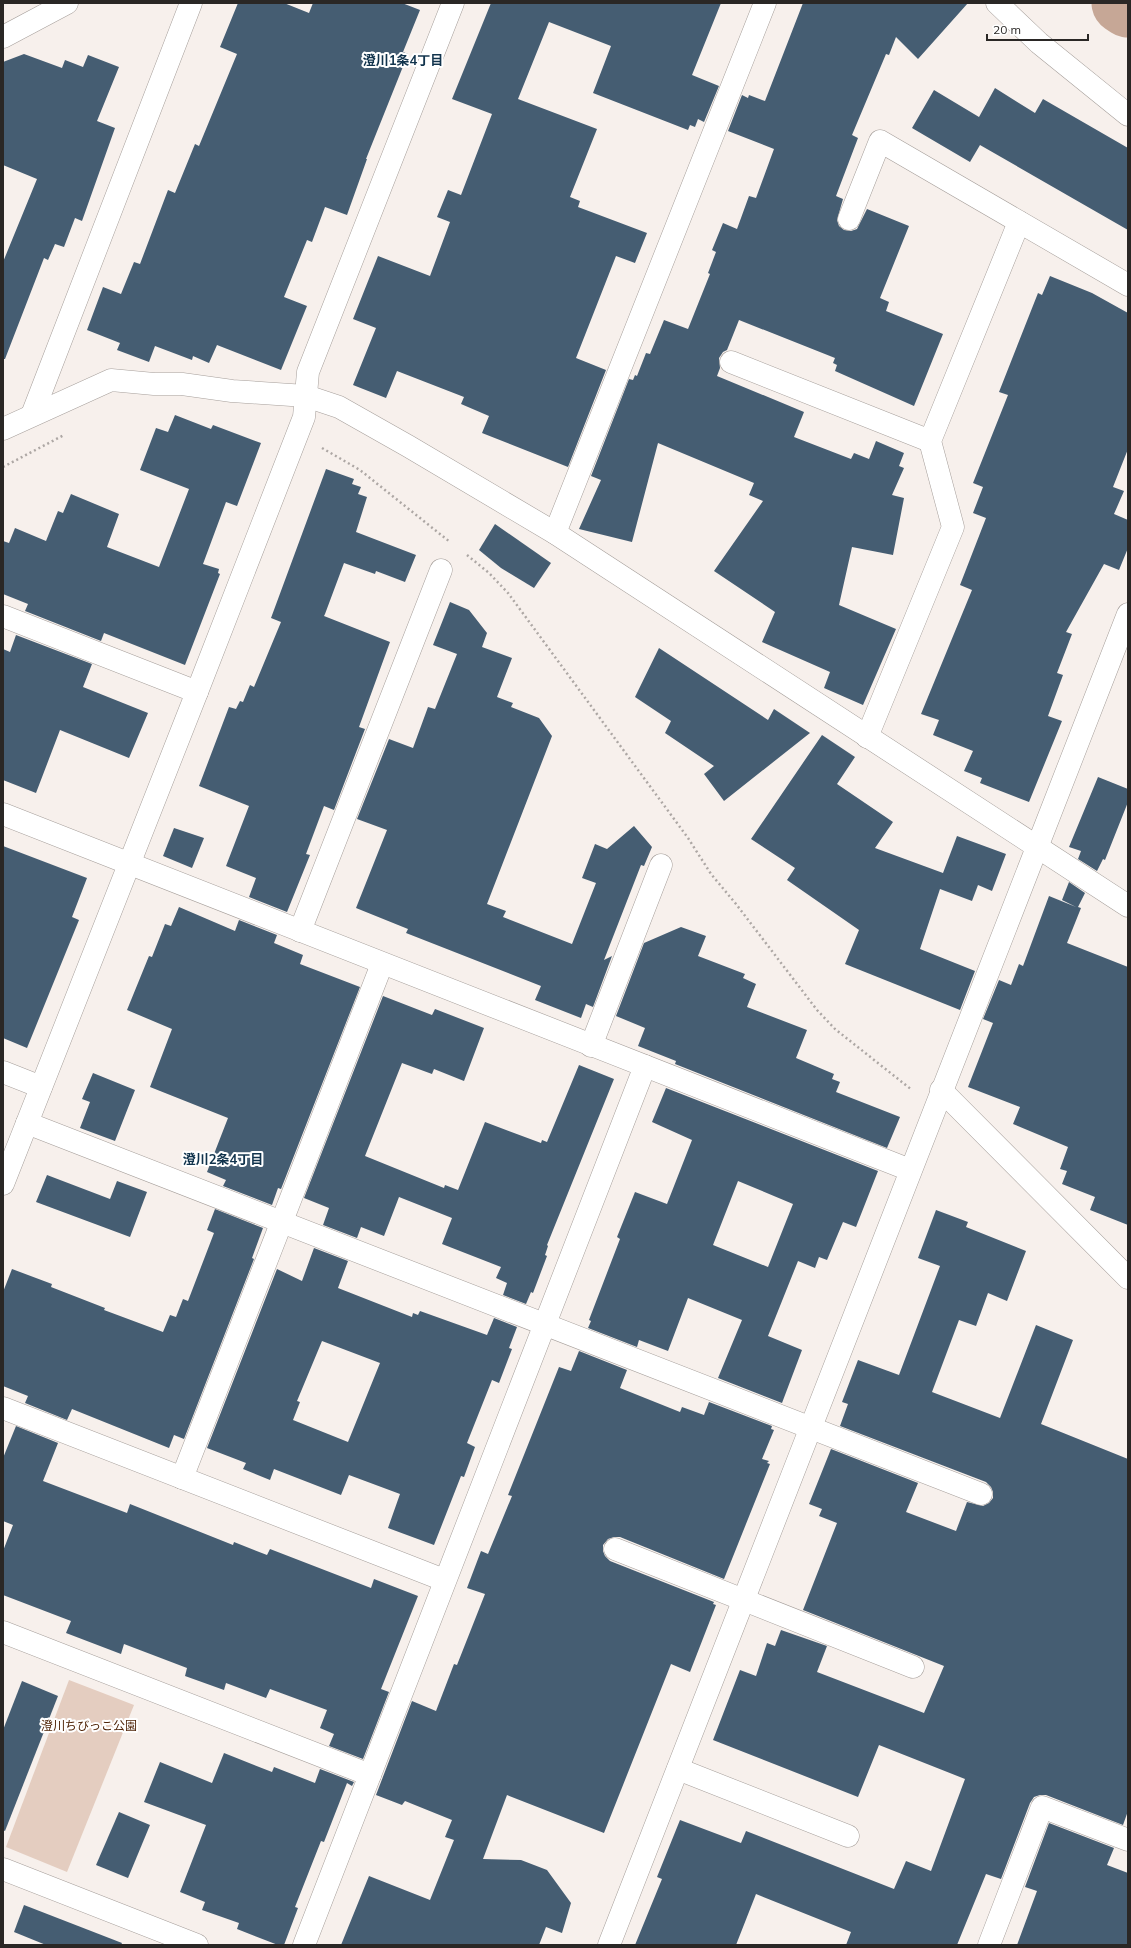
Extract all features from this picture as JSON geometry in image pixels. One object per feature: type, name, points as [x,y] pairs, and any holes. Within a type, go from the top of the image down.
[{"type":"street","points":[[3,37],[67,3]]},
{"type":"street","points":[[32,415],[191,3]]},
{"type":"street","points":[[3,1184],[304,418],[308,372],[453,3]]},
{"type":"street","points":[[555,533],[765,3]]},
{"type":"street","points":[[997,3],[1038,43],[1128,115]]},
{"type":"street","points":[[849,220],[880,141],[1128,285]]},
{"type":"street","points":[[867,737],[953,527],[930,441],[1019,222]]},
{"type":"street","points":[[731,362],[930,441]]},
{"type":"street","points":[[3,429],[111,380],[154,384],[182,384],[306,396],[339,407],[555,533],[1128,906]]},
{"type":"street","points":[[300,931],[441,570]]},
{"type":"street","points":[[3,616],[197,692]]},
{"type":"street","points":[[609,1945],[1036,846],[1126,627]]},
{"type":"street","points":[[3,814],[910,1170]]},
{"type":"street","points":[[591,1046],[660,865]]},
{"type":"street","points":[[182,1478],[382,964]]},
{"type":"street","points":[[304,1945],[444,1580],[645,1066]]},
{"type":"street","points":[[3,1072],[41,1087]]},
{"type":"street","points":[[938,1099],[1128,1278]]},
{"type":"street","points":[[27,1123],[981,1494]]},
{"type":"street","points":[[3,1408],[444,1580]]},
{"type":"street","points":[[615,1548],[913,1667]]},
{"type":"street","points":[[3,1632],[370,1775]]},
{"type":"street","points":[[678,1769],[848,1836]]},
{"type":"street","points":[[989,1945],[1042,1807],[1128,1840]]},
{"type":"street","points":[[3,1869],[197,1945]]},
{"type":"path","points":[[3,467],[70,432]]},
{"type":"path","points":[[296,436],[315,444],[360,470],[453,544]]},
{"type":"path","points":[[465,554],[489,573],[508,593],[683,831],[711,874],[736,904],[816,1010],[835,1030],[938,1099]]},
{"type":"green space","name":"澄川ちびっこ公園","points":[[69,1680],[134,1705],[67,1872],[6,1847]]},
{"type":"building","points":[[238,3],[284,3],[309,13],[313,3],[402,3],[420,10],[403,52],[408,54],[366,159],[347,215],[325,207],[312,242],[307,240],[284,297],[307,306],[281,370],[217,345],[209,363],[193,356],[192,360],[155,346],[149,362],[117,350],[120,343],[87,330],[103,287],[121,294],[134,262],[140,264],[168,190],[175,193],[195,144],[199,146],[237,54],[220,47]]},
{"type":"building","points":[[491,3],[721,3],[692,75],[719,86],[704,122],[698,119],[695,127],[690,125],[688,130],[593,93],[611,46],[549,22],[518,99],[597,129],[570,197],[580,201],[578,207],[647,233],[635,263],[616,256],[576,358],[606,370],[568,467],[482,433],[489,416],[461,404],[464,397],[397,371],[386,398],[353,385],[376,328],[353,319],[378,256],[430,276],[450,222],[437,217],[448,190],[461,195],[492,114],[452,99]]},
{"type":"building","points":[[803,3],[968,3],[918,59],[896,37],[889,55],[886,54],[852,135],[858,138],[836,196],[843,199],[837,220],[839,226],[844,230],[851,231],[857,229],[867,209],[909,226],[880,298],[889,302],[886,311],[943,334],[914,406],[835,371],[837,365],[833,363],[835,358],[739,320],[727,350],[723,352],[719,358],[720,368],[717,376],[804,412],[794,437],[851,459],[854,453],[869,459],[876,441],[904,453],[899,466],[904,468],[892,495],[904,498],[893,555],[852,547],[839,605],[896,629],[863,705],[824,688],[830,672],[762,642],[775,612],[714,571],[763,501],[749,495],[754,483],[658,443],[632,542],[579,529],[601,480],[591,476],[629,379],[633,380],[635,375],[637,376],[646,353],[650,354],[664,320],[688,329],[710,274],[708,273],[716,252],[712,250],[723,223],[737,229],[749,196],[756,198],[774,149],[728,131],[742,95],[748,98],[749,95],[765,101]]},
{"type":"building","points":[[24,54],[62,68],[65,60],[83,67],[88,55],[119,67],[97,121],[115,128],[82,221],[75,218],[64,247],[55,244],[48,260],[44,258],[5,359],[3,359],[3,262],[37,179],[3,165],[3,62]]},
{"type":"building","points":[[995,88],[1035,113],[1043,99],[1128,148],[1128,230],[980,145],[970,162],[912,128],[934,90],[979,117]]},
{"type":"building","points":[[1050,276],[1092,293],[1128,313],[1128,449],[1113,487],[1124,491],[1114,514],[1128,520],[1128,548],[1119,570],[1104,564],[1066,632],[1072,634],[1057,673],[1063,675],[1048,716],[1062,721],[1029,802],[980,783],[982,778],[964,771],[973,751],[933,735],[939,720],[921,714],[972,590],[960,585],[986,518],[973,513],[983,487],[973,483],[1008,395],[999,392],[1038,293],[1042,295]]},
{"type":"building","points":[[175,415],[211,429],[213,425],[261,443],[237,506],[226,502],[203,564],[219,569],[218,573],[220,574],[185,665],[104,633],[101,641],[25,611],[28,604],[3,594],[3,541],[9,543],[15,528],[46,541],[58,511],[63,513],[71,494],[119,514],[107,547],[159,567],[189,489],[140,470],[156,428],[168,432]]},
{"type":"building","points":[[326,469],[354,479],[352,484],[361,487],[358,494],[367,497],[356,532],[416,555],[405,582],[376,571],[375,574],[344,563],[324,616],[390,642],[359,727],[365,729],[334,810],[324,806],[306,854],[310,855],[287,912],[249,897],[256,878],[226,866],[249,806],[199,786],[229,707],[236,709],[240,701],[243,702],[250,685],[254,687],[281,622],[271,618]]},
{"type":"building","points":[[495,524],[551,563],[534,588],[501,568],[479,550]]},
{"type":"building","points":[[450,602],[469,610],[487,633],[482,647],[512,658],[497,697],[513,703],[511,707],[539,718],[552,736],[487,904],[506,911],[503,917],[572,944],[596,883],[582,878],[595,844],[607,849],[634,826],[652,847],[644,866],[641,865],[604,960],[612,956],[593,1007],[586,1004],[581,1018],[535,1000],[541,986],[406,933],[408,929],[356,908],[387,830],[357,819],[389,739],[413,748],[428,707],[435,709],[457,654],[433,645]]},
{"type":"building","points":[[16,635],[92,664],[83,687],[148,713],[129,758],[60,730],[36,793],[3,780],[3,649],[10,652]]},
{"type":"building","points":[[659,648],[768,720],[774,709],[810,733],[724,801],[704,774],[714,766],[665,733],[671,721],[635,697]]},
{"type":"building","points":[[822,735],[855,757],[837,784],[893,822],[875,848],[943,873],[957,836],[1006,854],[992,891],[978,885],[972,901],[940,889],[920,949],[975,971],[960,1010],[845,964],[859,930],[787,880],[795,868],[751,839]]},
{"type":"building","points":[[1098,777],[1128,789],[1128,802],[1105,860],[1103,859],[1097,871],[1078,859],[1081,851],[1069,847]]},
{"type":"building","points":[[174,828],[204,838],[192,868],[163,856]]},
{"type":"building","points":[[3,846],[87,878],[72,917],[79,920],[27,1048],[3,1038]]},
{"type":"building","points":[[1069,882],[1085,893],[1078,907],[1081,908],[1067,943],[1128,967],[1128,1225],[1090,1210],[1095,1197],[1062,1184],[1067,1171],[1060,1169],[1068,1147],[1013,1124],[1020,1107],[968,1087],[993,1023],[983,1019],[999,980],[1011,985],[1019,964],[1023,966],[1049,896],[1076,907],[1062,900]]},
{"type":"building","points":[[179,907],[235,931],[239,920],[277,935],[274,943],[303,955],[300,964],[360,987],[281,1189],[278,1188],[272,1205],[223,1186],[226,1180],[207,1172],[228,1118],[150,1087],[172,1029],[127,1010],[149,956],[152,957],[165,924],[171,926]]},
{"type":"building","points":[[681,927],[706,936],[698,956],[745,974],[743,978],[756,984],[747,1007],[807,1030],[796,1058],[834,1074],[832,1079],[840,1082],[836,1092],[900,1117],[887,1148],[675,1064],[676,1061],[638,1046],[645,1028],[616,1016],[644,943]]},
{"type":"building","points":[[383,996],[432,1015],[435,1009],[484,1028],[464,1081],[434,1069],[432,1074],[402,1063],[365,1156],[444,1188],[445,1185],[458,1190],[485,1122],[541,1143],[542,1140],[547,1142],[579,1065],[614,1079],[547,1245],[545,1255],[547,1256],[533,1293],[531,1292],[526,1304],[503,1295],[507,1283],[496,1278],[501,1267],[442,1244],[452,1218],[399,1197],[384,1236],[361,1227],[357,1238],[323,1225],[329,1208],[304,1198]]},
{"type":"building","points":[[93,1073],[135,1090],[115,1141],[80,1128],[90,1102],[82,1099]]},
{"type":"building","points":[[666,1088],[878,1171],[856,1227],[843,1222],[827,1260],[819,1257],[815,1268],[798,1261],[768,1336],[802,1350],[782,1403],[718,1378],[742,1320],[688,1298],[668,1351],[639,1340],[637,1347],[588,1328],[591,1321],[589,1320],[620,1239],[617,1237],[635,1192],[667,1204],[692,1140],[652,1122]],"holes":[[[738,1181],[793,1204],[768,1267],[713,1245]]]},
{"type":"building","points":[[47,1175],[110,1199],[117,1181],[147,1192],[130,1237],[36,1202]]},
{"type":"building","points":[[215,1209],[263,1228],[252,1258],[254,1259],[184,1439],[174,1435],[169,1448],[72,1409],[67,1420],[25,1403],[28,1396],[3,1386],[3,1292],[12,1269],[52,1284],[51,1287],[105,1308],[104,1310],[163,1332],[170,1315],[176,1317],[183,1299],[188,1301],[214,1233],[207,1230]]},
{"type":"building","points":[[936,1210],[968,1222],[966,1227],[1026,1251],[1007,1301],[988,1293],[976,1326],[959,1320],[932,1392],[1000,1418],[1036,1325],[1073,1340],[1041,1424],[1128,1459],[1128,1811],[1123,1825],[1046,1795],[1034,1797],[1030,1803],[1001,1879],[986,1874],[957,1945],[846,1945],[851,1932],[756,1894],[736,1945],[635,1945],[662,1879],[657,1877],[680,1820],[741,1843],[746,1831],[894,1889],[906,1861],[931,1871],[965,1779],[879,1745],[858,1797],[713,1740],[740,1670],[756,1676],[767,1643],[775,1646],[781,1630],[827,1646],[817,1672],[924,1713],[944,1666],[803,1610],[837,1523],[819,1516],[822,1509],[809,1504],[831,1449],[918,1483],[906,1512],[956,1531],[967,1502],[983,1506],[989,1503],[993,1498],[991,1487],[986,1482],[840,1426],[848,1404],[842,1402],[858,1360],[899,1375],[940,1266],[918,1258]]},
{"type":"building","points":[[314,1248],[348,1261],[338,1288],[412,1317],[413,1313],[418,1315],[420,1311],[487,1335],[494,1318],[517,1327],[509,1348],[512,1349],[499,1383],[492,1380],[467,1443],[475,1447],[464,1477],[461,1476],[434,1545],[388,1528],[400,1494],[349,1475],[341,1495],[274,1469],[270,1480],[243,1469],[246,1463],[207,1448],[277,1269],[302,1281]],"holes":[[[322,1341],[380,1363],[348,1442],[293,1420],[300,1402],[297,1401]]]},
{"type":"building","points":[[579,1351],[627,1370],[620,1388],[680,1412],[682,1407],[704,1415],[709,1402],[772,1426],[771,1429],[774,1430],[762,1459],[769,1461],[767,1463],[770,1464],[724,1579],[620,1537],[608,1539],[603,1545],[605,1556],[610,1561],[714,1602],[713,1604],[716,1605],[690,1672],[671,1664],[604,1833],[507,1795],[483,1859],[521,1860],[547,1870],[571,1903],[562,1933],[546,1927],[539,1945],[341,1945],[369,1876],[430,1900],[454,1840],[445,1837],[452,1820],[405,1801],[402,1805],[376,1795],[412,1701],[436,1711],[454,1664],[457,1665],[485,1594],[467,1588],[481,1551],[488,1554],[512,1496],[508,1495],[559,1367],[571,1371]]},
{"type":"building","points":[[16,1426],[58,1443],[43,1481],[127,1513],[130,1504],[233,1545],[234,1542],[267,1555],[270,1549],[371,1588],[374,1579],[418,1596],[381,1689],[389,1692],[363,1759],[329,1746],[334,1734],[320,1728],[327,1710],[270,1689],[266,1698],[226,1683],[224,1690],[185,1676],[187,1668],[124,1644],[121,1654],[66,1633],[71,1621],[3,1595],[3,1551],[13,1525],[3,1521],[3,1458]]},
{"type":"building","points":[[22,1681],[58,1696],[5,1831],[3,1830],[3,1730]]},
{"type":"building","points":[[224,1753],[272,1772],[274,1767],[315,1783],[320,1769],[354,1782],[352,1786],[347,1783],[324,1842],[321,1841],[295,1907],[298,1908],[284,1945],[278,1945],[237,1929],[239,1923],[202,1910],[205,1902],[180,1892],[206,1825],[144,1802],[160,1762],[212,1783]]},
{"type":"building","points":[[119,1812],[150,1825],[128,1878],[96,1865]]},
{"type":"building","points":[[1049,1823],[1114,1848],[1107,1865],[1128,1873],[1128,1945],[1017,1945],[1037,1891],[1025,1887]]},
{"type":"building","points":[[24,1905],[122,1943],[121,1945],[46,1945],[14,1932]]},
{"type":"waterway","points":[[1122,3],[1128,7]]},
{"type":"district","name":"澄川1条4丁目","points":[[403,60]]},
{"type":"district","name":"澄川2条4丁目","points":[[223,1159]]}]
